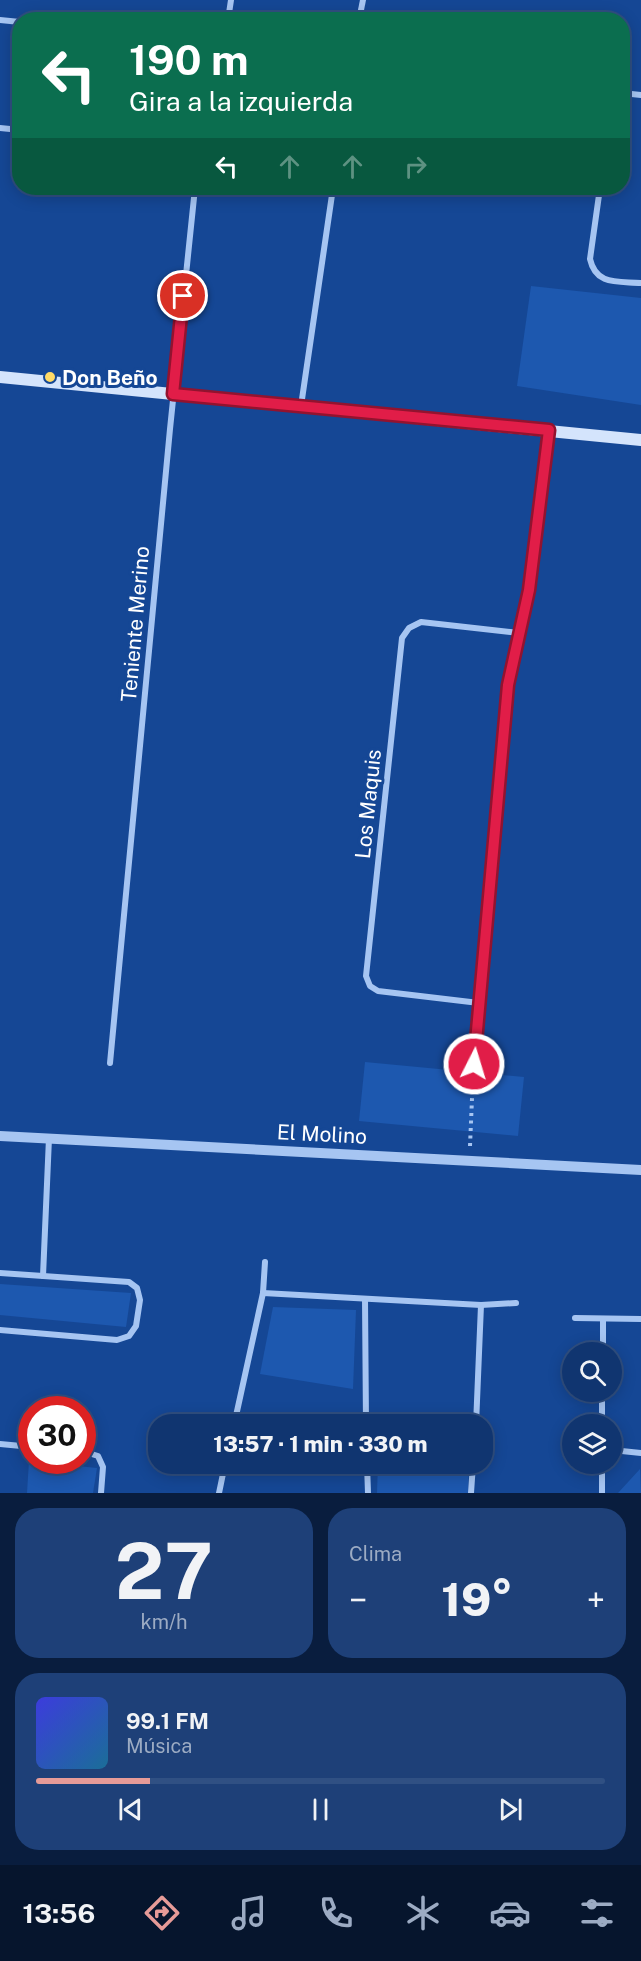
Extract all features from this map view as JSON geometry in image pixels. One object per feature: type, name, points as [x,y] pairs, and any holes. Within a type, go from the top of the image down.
[{"type":"main road","points":[[0,377],[641,440]]},
{"type":"street","name":"Teniente Merino","points":[[110,1063],[173,394],[194,195]]},
{"type":"street","points":[[301,406],[332,195]]},
{"type":"street","points":[[599,195],[590,259],[593,270],[604,280],[641,283]]},
{"type":"street","points":[[474,1064],[508,685],[536,547],[549,430]]},
{"type":"street","name":"Los Maquis","points":[[479,1003],[378,991],[370,986],[366,976],[402,639],[409,628],[420,622],[519,633]]},
{"type":"street","name":"El Molino","points":[[0,1136],[641,1170]]},
{"type":"street","points":[[43,1276],[49,1138]]},
{"type":"street","points":[[236,1414],[263,1293],[265,1262]]},
{"type":"street","points":[[0,1273],[129,1282],[137,1288],[140,1300],[136,1326],[129,1336],[117,1340],[0,1330]]},
{"type":"street","points":[[263,1293],[481,1305],[516,1303]]},
{"type":"street","points":[[365,1299],[366,1414]]},
{"type":"street","points":[[476,1414],[481,1305]]},
{"type":"street","points":[[575,1318],[641,1319]]},
{"type":"street","points":[[603,1319],[603,1342]]},
{"type":"street","points":[[0,1444],[18,1446]]},
{"type":"street","points":[[622,1451],[641,1453]]},
{"type":"street","points":[[96,1455],[103,1467],[101,1493]]},
{"type":"street","points":[[219,1493],[223,1474]]},
{"type":"street","points":[[367,1474],[368,1493]]},
{"type":"street","points":[[471,1493],[472,1474]]},
{"type":"street","points":[[602,1474],[602,1493]]},
{"type":"path","points":[[470,1162],[474,1064]]},
{"type":"shaded area","points":[[531,286],[641,298],[641,405],[517,386]]},
{"type":"shaded area","points":[[365,1062],[524,1077],[518,1136],[359,1121]]},
{"type":"shaded area","points":[[0,1284],[131,1293],[126,1327],[0,1315]]},
{"type":"shaded area","points":[[273,1307],[356,1310],[353,1389],[260,1374]]},
{"type":"shaded area","points":[[97,1468],[93,1493],[27,1493],[28,1474],[96,1474]]},
{"type":"shaded area","points":[[640,1469],[641,1493],[618,1493]]},
{"type":"shaded area","points":[[378,1474],[469,1474],[468,1493],[377,1493]]},
{"type":"place","name":"Don Beño","points":[[50,377]]},
{"type":"route","points":[[183,296],[173,394],[549,430],[536,547],[508,685],[474,1064]]}]
